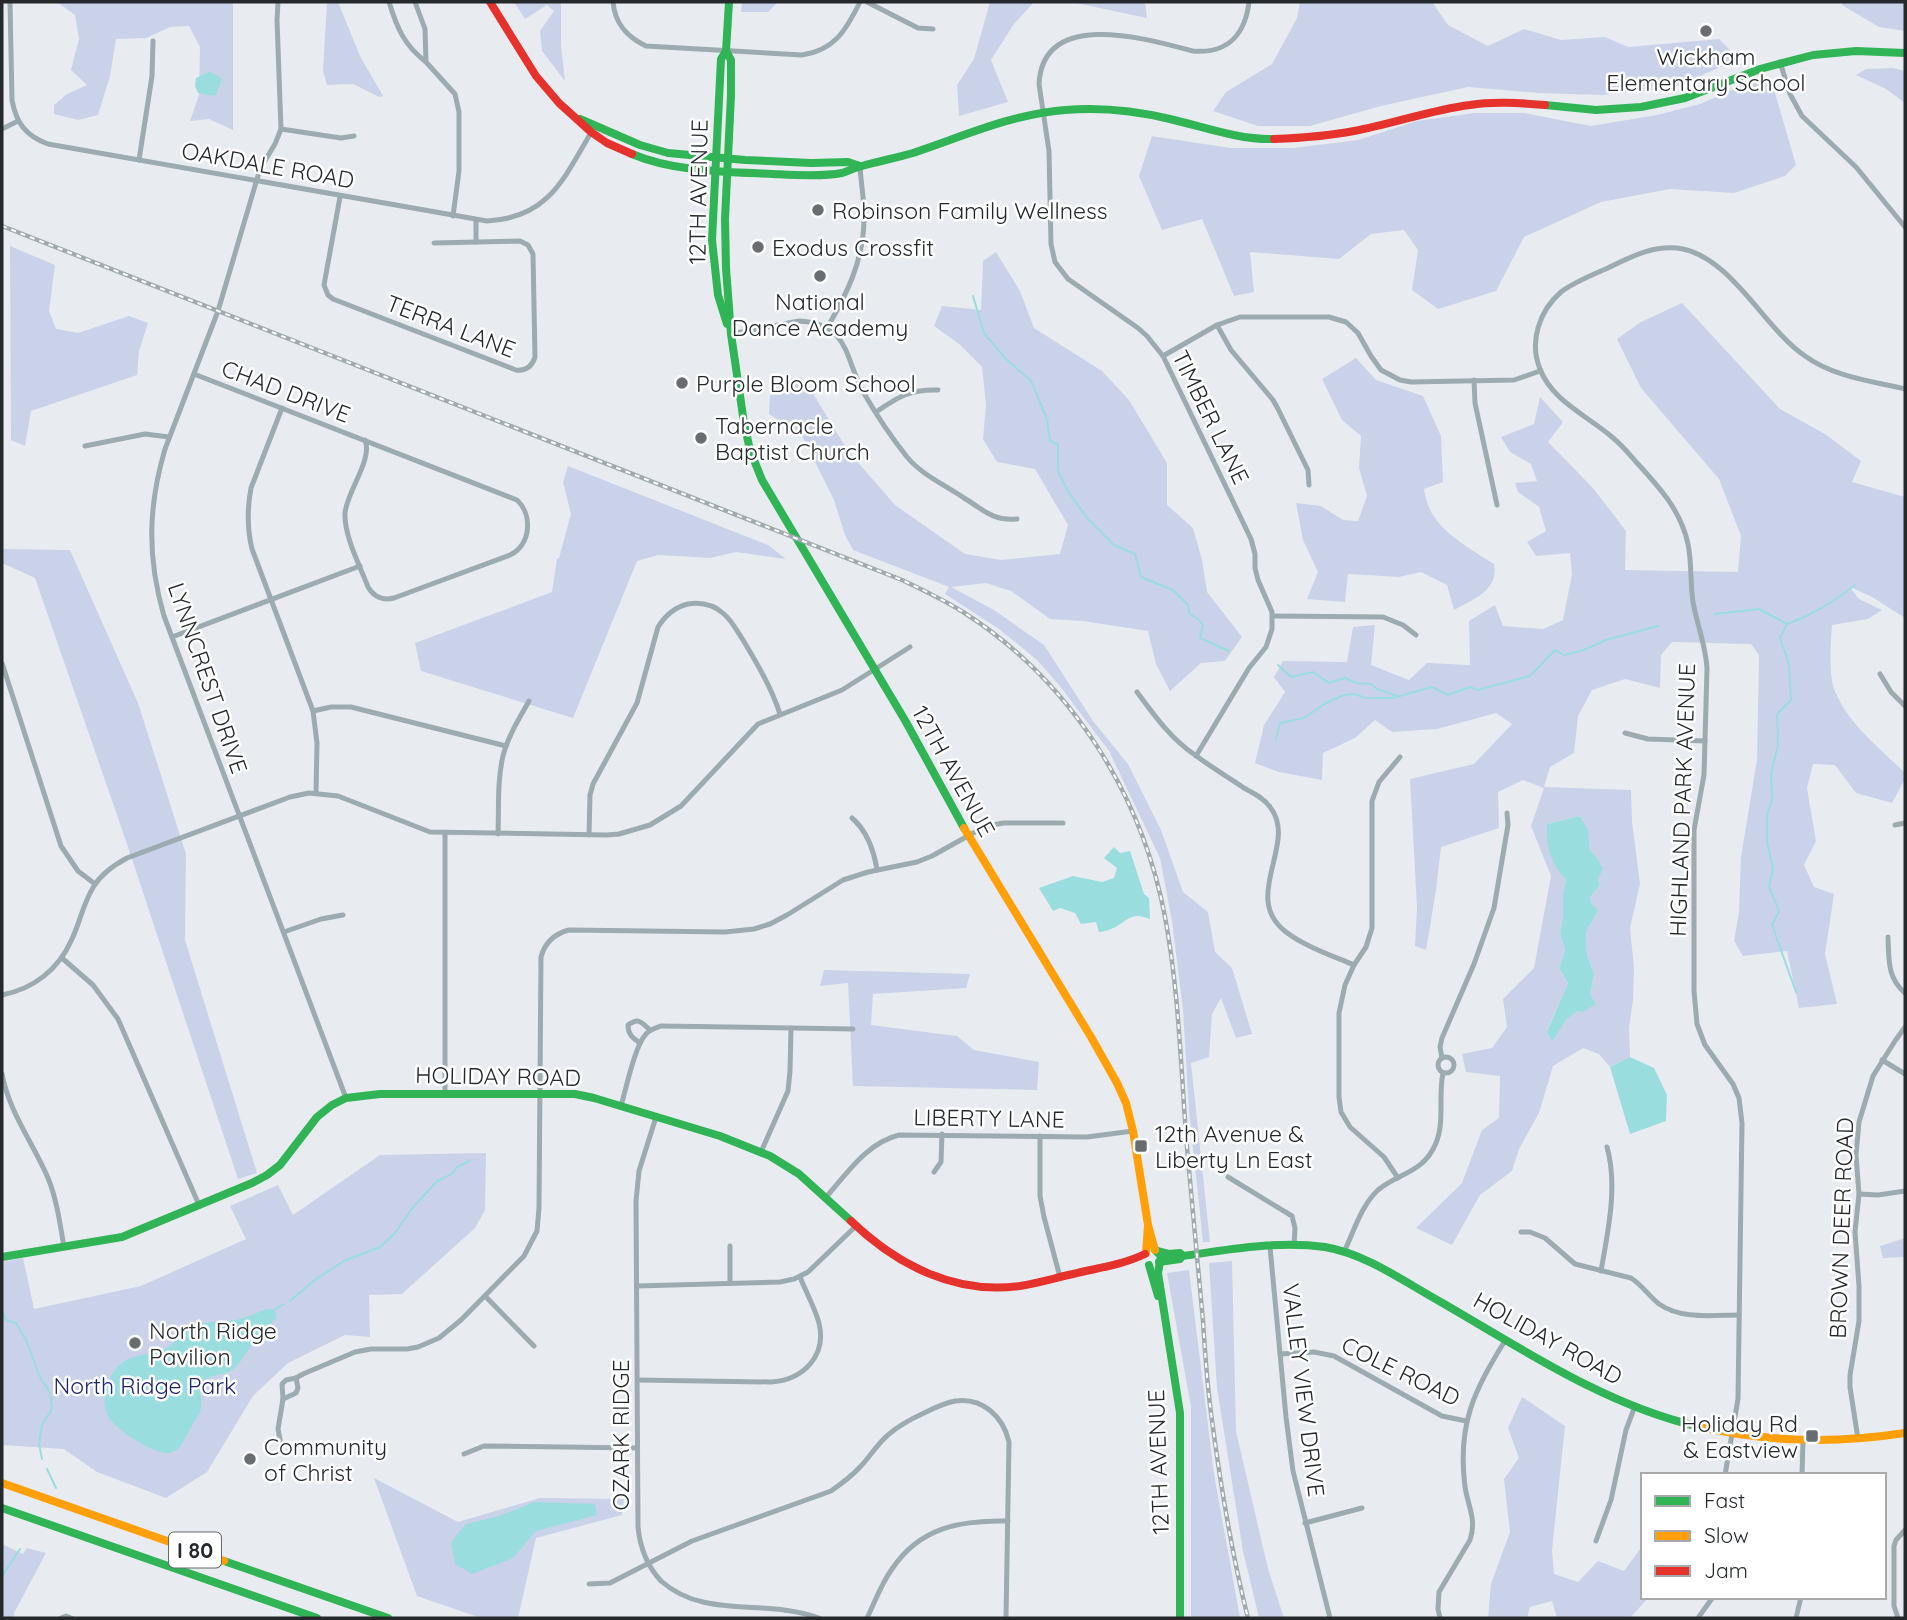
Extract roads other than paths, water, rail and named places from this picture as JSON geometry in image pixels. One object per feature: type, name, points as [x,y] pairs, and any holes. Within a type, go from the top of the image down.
[{"type":"main road","points":[[490,2],[536,76],[550,93],[607,143],[639,158],[681,167],[727,172],[820,175],[841,173],[910,154],[1003,121],[1044,112],[1085,109],[1126,111],[1167,118],[1233,135],[1267,139],[1305,138],[1354,131],[1434,110],[1474,104],[1519,103],[1596,110],[1626,109],[1659,104],[1705,91],[1780,62],[1834,52],[1905,53]]},
{"type":"main road","name":"12TH AVENUE","points":[[729,2],[726,51],[721,60],[712,219],[718,295],[731,334]]},
{"type":"main road","name":"12TH AVENUE","points":[[726,51],[731,60],[725,245],[731,334],[746,434],[755,465],[968,836],[1111,1070],[1126,1103],[1133,1131],[1148,1225],[1145,1254]]},
{"type":"main road","points":[[593,129],[677,154],[811,163],[848,162],[860,166]]},
{"type":"main road","name":"HOLIDAY ROAD","points":[[2,1257],[122,1237],[199,1205],[267,1175],[286,1158],[317,1117],[332,1105],[346,1098],[380,1094],[584,1095],[725,1138],[761,1152],[799,1174],[898,1259],[954,1283],[976,1287],[1012,1287],[1113,1266],[1145,1254]]},
{"type":"main road","name":"12TH AVENUE","points":[[1148,1225],[1156,1250]]},
{"type":"main road","name":"HOLIDAY ROAD","points":[[1159,1263],[1181,1259],[1182,1256],[1294,1245],[1344,1252],[1386,1270],[1577,1379],[1635,1406],[1682,1422],[1732,1433],[1803,1441],[1858,1440],[1905,1433]]},
{"type":"main road","points":[[1156,1250],[1161,1256],[1159,1263],[1155,1266],[1148,1265],[1144,1260],[1145,1254],[1156,1250]]},
{"type":"main road","name":"HOLIDAY ROAD","points":[[1156,1250],[1169,1254],[1180,1253],[1182,1256]]},
{"type":"main road","name":"12TH AVENUE","points":[[1159,1263],[1162,1306],[1181,1413],[1180,1618]]},
{"type":"main road","name":"12TH AVENUE","points":[[1148,1265],[1162,1306]]},
{"type":"main road","name":"HOLIDAY ROAD","points":[[1113,1266],[1148,1265]]},
{"type":"main road","name":"I 80","points":[[2,1483],[388,1618]]},
{"type":"main road","name":"I 80","points":[[2,1508],[317,1618]]},
{"type":"street","points":[[2,129],[18,121],[12,100],[10,2]]},
{"type":"street","points":[[278,2],[281,129],[341,138],[354,136]]},
{"type":"street","points":[[389,2],[395,23],[412,51],[426,62],[455,94],[459,112],[459,171],[453,216]]},
{"type":"street","points":[[415,2],[425,29],[426,62]]},
{"type":"street","points":[[613,2],[615,15],[623,30],[646,46],[802,55],[820,51],[835,41],[842,34],[860,2]]},
{"type":"street","points":[[867,2],[918,28],[933,29]]},
{"type":"street","name":"TIMBER LANE","points":[[1249,2],[1248,14],[1241,31],[1227,44],[1210,51],[1193,51],[1151,41],[1101,35],[1083,35],[1064,41],[1050,52],[1042,66],[1040,85],[1049,151],[1051,244],[1055,262],[1068,279],[1138,328],[1163,356],[1251,538],[1258,580],[1273,616]]},
{"type":"street","points":[[139,160],[152,76],[153,41]]},
{"type":"street","points":[[1780,62],[1790,94],[1802,116],[1856,167],[1905,228]]},
{"type":"street","name":"OAKDALE ROAD","points":[[18,121],[29,135],[48,144],[476,221],[513,218],[541,204],[564,177],[593,129]]},
{"type":"street","name":"LYNNCREST DRIVE","points":[[281,129],[260,169],[218,311],[169,437],[155,486],[151,531],[154,575],[164,616],[346,1098]]},
{"type":"street","points":[[827,328],[851,284],[860,255],[864,219],[860,166]]},
{"type":"street","name":"TERRA LANE","points":[[340,197],[324,285],[328,295],[516,370],[531,366],[535,357],[532,250],[520,241],[434,243]]},
{"type":"street","points":[[476,221],[476,242]]},
{"type":"street","points":[[1163,356],[1217,325],[1240,317],[1329,317],[1346,322],[1352,327],[1364,341],[1374,362],[1400,380],[1514,380],[1540,371],[1536,351],[1538,328],[1553,300],[1569,287],[1635,254],[1667,247],[1686,250],[1713,262],[1785,339],[1814,362],[1844,375],[1905,389]]},
{"type":"street","points":[[731,334],[799,321],[827,328],[841,341],[863,393],[905,455],[922,471],[996,518],[1017,519]]},
{"type":"street","points":[[1217,325],[1231,350],[1273,400],[1308,470],[1309,485]]},
{"type":"street","name":"HIGHLAND PARK AVENUE","points":[[1540,371],[1559,397],[1619,444],[1663,492],[1679,517],[1690,558],[1692,599],[1706,654],[1704,775],[1694,830],[1694,991],[1697,1024],[1705,1045],[1733,1084],[1739,1098],[1742,1123],[1738,1399],[1726,1473]]},
{"type":"street","name":"CHAD DRIVE","points":[[194,373],[517,500],[525,511],[527,535],[523,546],[516,552],[394,598],[385,599],[374,594],[368,587],[360,566]]},
{"type":"street","points":[[1474,380],[1475,403],[1497,505]]},
{"type":"street","points":[[876,412],[906,393],[924,389],[938,390]]},
{"type":"street","points":[[282,408],[251,488],[247,512],[249,535],[313,711],[317,743],[316,793]]},
{"type":"street","points":[[85,446],[145,434],[169,437]]},
{"type":"street","points":[[172,637],[360,566],[347,530],[345,514],[368,450],[365,440]]},
{"type":"street","points":[[589,835],[590,795],[593,784],[637,703],[659,627],[676,608],[688,604],[704,604],[717,608],[727,617],[769,684],[780,714]]},
{"type":"street","points":[[1196,756],[1249,668],[1266,647],[1273,616],[1384,617],[1403,625],[1416,635]]},
{"type":"street","points":[[2,995],[37,982],[62,958],[95,884],[108,870],[127,858],[290,797],[316,793],[338,796],[430,832],[589,835],[619,834],[640,829],[681,806],[758,724],[842,690],[910,647]]},
{"type":"street","points":[[2,663],[4,677],[61,846],[78,871],[95,884]]},
{"type":"street","points":[[1880,674],[1891,692],[1905,706]]},
{"type":"street","points":[[1136,692],[1179,744],[1267,802],[1276,816],[1279,833],[1268,898],[1269,908],[1278,925],[1293,937],[1354,965]]},
{"type":"street","points":[[498,834],[499,778],[506,746],[529,701]]},
{"type":"street","points":[[313,711],[351,707],[506,746]]},
{"type":"street","points":[[1625,733],[1648,739],[1705,741]]},
{"type":"street","points":[[1398,1178],[1384,1157],[1345,1121],[1339,1104],[1339,1013],[1345,985],[1366,947],[1371,928],[1372,801],[1379,782],[1400,757]]},
{"type":"street","points":[[1344,1252],[1365,1206],[1379,1190],[1424,1162],[1436,1143],[1440,1125],[1443,1073],[1438,1066],[1442,1058],[1440,1046],[1494,908],[1508,825],[1507,813]]},
{"type":"street","points":[[852,818],[872,847],[877,870]]},
{"type":"street","points":[[281,1445],[278,1429],[283,1399],[281,1390],[286,1380],[355,1352],[407,1349],[432,1342],[446,1333],[524,1256],[537,1231],[539,1208],[541,957],[545,946],[554,936],[569,930],[725,933],[754,929],[787,915],[843,880],[917,862],[993,824],[1063,823]]},
{"type":"street","points":[[1895,825],[1905,823]]},
{"type":"street","points":[[445,833],[445,1094]]},
{"type":"street","points":[[284,932],[321,919],[343,915]]},
{"type":"street","points":[[1888,937],[1891,976],[1898,988],[1905,993]]},
{"type":"street","points":[[62,958],[93,985],[118,1019],[199,1205]]},
{"type":"street","points":[[640,1043],[631,1037],[628,1026],[634,1021],[640,1021],[650,1030]]},
{"type":"street","points":[[621,1106],[640,1043],[650,1030],[661,1026],[853,1029]]},
{"type":"street","name":"BROWN DEER ROAD","points":[[1858,1440],[1850,1375],[1859,1321],[1854,1232],[1859,1194],[1856,1155],[1859,1122],[1868,1089],[1882,1060],[1905,1027]]},
{"type":"street","points":[[761,1152],[788,1091],[791,1028]]},
{"type":"street","points":[[1442,1058],[1449,1058],[1454,1063],[1452,1071],[1443,1073]]},
{"type":"street","points":[[1882,1060],[1905,1074]]},
{"type":"street","points":[[2,1074],[13,1109],[53,1191],[64,1247]]},
{"type":"street","name":"OZARK RIDGE","points":[[656,1117],[639,1171],[636,1201],[639,1540],[648,1563],[665,1586],[696,1605],[721,1611],[795,1612],[819,1618]]},
{"type":"street","name":"LIBERTY LANE","points":[[827,1196],[866,1153],[886,1139],[908,1134],[1099,1137],[1133,1131]]},
{"type":"street","points":[[934,1172],[941,1162],[942,1134]]},
{"type":"street","points":[[1040,1136],[1040,1196],[1060,1277]]},
{"type":"street","points":[[1601,1271],[1611,1203],[1611,1162],[1607,1147]]},
{"type":"street","points":[[1228,1177],[1292,1216],[1294,1245]]},
{"type":"street","points":[[1859,1194],[1878,1195],[1905,1191]]},
{"type":"street","points":[[637,1286],[780,1282],[800,1277],[817,1265],[857,1226]]},
{"type":"street","points":[[1521,1232],[1530,1232],[1545,1238],[1575,1264],[1631,1278],[1662,1306],[1680,1313],[1740,1315]]},
{"type":"street","points":[[730,1246],[730,1283]]},
{"type":"street","name":"VALLEY VIEW DRIVE","points":[[1270,1247],[1293,1471],[1330,1618]]},
{"type":"street","points":[[638,1380],[771,1382],[782,1381],[801,1373],[817,1354],[821,1333],[819,1321],[800,1277]]},
{"type":"street","points":[[485,1296],[534,1346]]},
{"type":"street","points":[[1440,1618],[1439,1592],[1473,1533],[1473,1515],[1466,1490],[1462,1453],[1466,1421],[1479,1386],[1506,1339]]},
{"type":"street","name":"COLE ROAD","points":[[1280,1354],[1314,1352],[1334,1356],[1442,1416],[1466,1421]]},
{"type":"street","points":[[283,1399],[296,1393],[296,1378]]},
{"type":"street","points":[[589,1584],[610,1583],[692,1541],[831,1491],[850,1477],[897,1427],[948,1403],[974,1402],[991,1411],[1003,1424],[1009,1442],[1006,1618]]},
{"type":"street","points":[[1596,1541],[1611,1500],[1626,1430],[1635,1406]]},
{"type":"street","points":[[1802,1473],[1803,1441]]},
{"type":"street","points":[[464,1454],[484,1446],[637,1448]]},
{"type":"street","points":[[1305,1523],[1363,1508]]},
{"type":"street","points":[[867,1618],[891,1571],[917,1543],[958,1523],[1008,1521]]},
{"type":"street","points":[[1898,1618],[1894,1606],[1894,1546],[1905,1530]]},
{"type":"street","points":[[1698,1618],[1712,1599]]},
{"type":"street","points":[[1796,1618],[1801,1599]]},
{"type":"street","points":[[61,1618],[71,1618]]},
{"type":"water","points":[[209,72],[222,80],[215,96],[198,93],[195,86],[196,78]]},
{"type":"water","points":[[1580,816],[1588,830],[1590,850],[1603,869],[1598,879],[1600,885],[1590,897],[1591,903],[1598,910],[1586,932],[1587,955],[1594,974],[1590,995],[1596,1004],[1583,1012],[1577,1011],[1567,1019],[1552,1042],[1547,1031],[1568,983],[1559,968],[1565,950],[1560,934],[1566,879],[1556,868],[1550,854],[1547,824]]},
{"type":"water","points":[[1114,847],[1120,853],[1130,851],[1144,894],[1149,898],[1150,919],[1133,917],[1099,932],[1096,922],[1081,924],[1075,913],[1060,908],[1053,911],[1039,888],[1073,876],[1102,882],[1114,878],[1117,868],[1104,858]]},
{"type":"water","points":[[1630,1057],[1654,1068],[1667,1095],[1666,1121],[1630,1134],[1610,1067]]},
{"type":"water","points":[[266,1309],[276,1312],[276,1318],[239,1363],[230,1371],[204,1381],[200,1412],[177,1450],[166,1453],[151,1449],[125,1433],[108,1416],[104,1400],[106,1389],[112,1374],[125,1361],[161,1351],[198,1324],[236,1320]]},
{"type":"water","points":[[534,1502],[595,1504],[597,1515],[536,1531],[513,1558],[472,1574],[455,1564],[451,1542],[466,1524],[499,1516]]},
{"type":"waterway","points":[[973,296],[984,333],[1005,358],[1031,381],[1047,419],[1050,441],[1058,445],[1058,471],[1067,490],[1087,518],[1114,545],[1135,554],[1141,577],[1173,590],[1188,605],[1189,613],[1203,625],[1200,638],[1229,651]]},
{"type":"waterway","points":[[1715,614],[1759,609],[1787,624],[1823,608],[1855,585]]},
{"type":"waterway","points":[[1787,624],[1780,638],[1789,664],[1791,700],[1777,714],[1778,745],[1771,773],[1772,800],[1767,815],[1767,842],[1773,868],[1769,887],[1779,911],[1772,925],[1796,992]]},
{"type":"waterway","points":[[1276,739],[1280,723],[1304,718],[1344,695],[1393,698],[1432,687],[1448,695],[1470,687],[1477,690],[1530,676],[1555,650],[1564,655],[1658,626]]},
{"type":"waterway","points":[[1278,665],[1291,677],[1313,672],[1329,683],[1345,678],[1356,683],[1371,684],[1397,696]]},
{"type":"waterway","points":[[290,1301],[316,1279],[344,1261],[380,1247],[437,1181],[470,1161]]},
{"type":"waterway","points":[[274,1310],[284,1304]]},
{"type":"waterway","points":[[2,1311],[6,1320],[16,1323],[26,1340],[41,1379],[50,1392],[52,1409],[42,1425],[39,1444],[42,1459]]},
{"type":"waterway","points":[[47,1469],[56,1488]]},
{"type":"waterway","points":[[2,1576],[20,1549]]},
{"type":"railway","points":[[2,226],[902,580],[963,612],[1001,640],[1036,671],[1068,706],[1119,784],[1139,827],[1154,871],[1165,917],[1177,1008],[1210,1402],[1226,1516],[1248,1618]]},
{"type":"place","name":"Wickham Elementary School","points":[[1706,31]]},
{"type":"place","name":"Robinson Family Wellness","points":[[818,210]]},
{"type":"place","name":"Exodus Crossfit","points":[[758,247]]},
{"type":"place","name":"National Dance Academy","points":[[820,276]]},
{"type":"place","name":"Purple Bloom School","points":[[682,383]]},
{"type":"place","name":"Tabernacle Baptist Church","points":[[701,438]]},
{"type":"place","name":"12th Avenue & Liberty Ln East","points":[[1141,1146]]},
{"type":"place","name":"North Ridge Pavilion","points":[[135,1343]]},
{"type":"place","name":"Holiday Rd & Eastview","points":[[1812,1436]]},
{"type":"place","name":"Community of Christ","points":[[250,1459]]},
{"type":"park label","name":"North Ridge Park","points":[[145,1385]]}]
